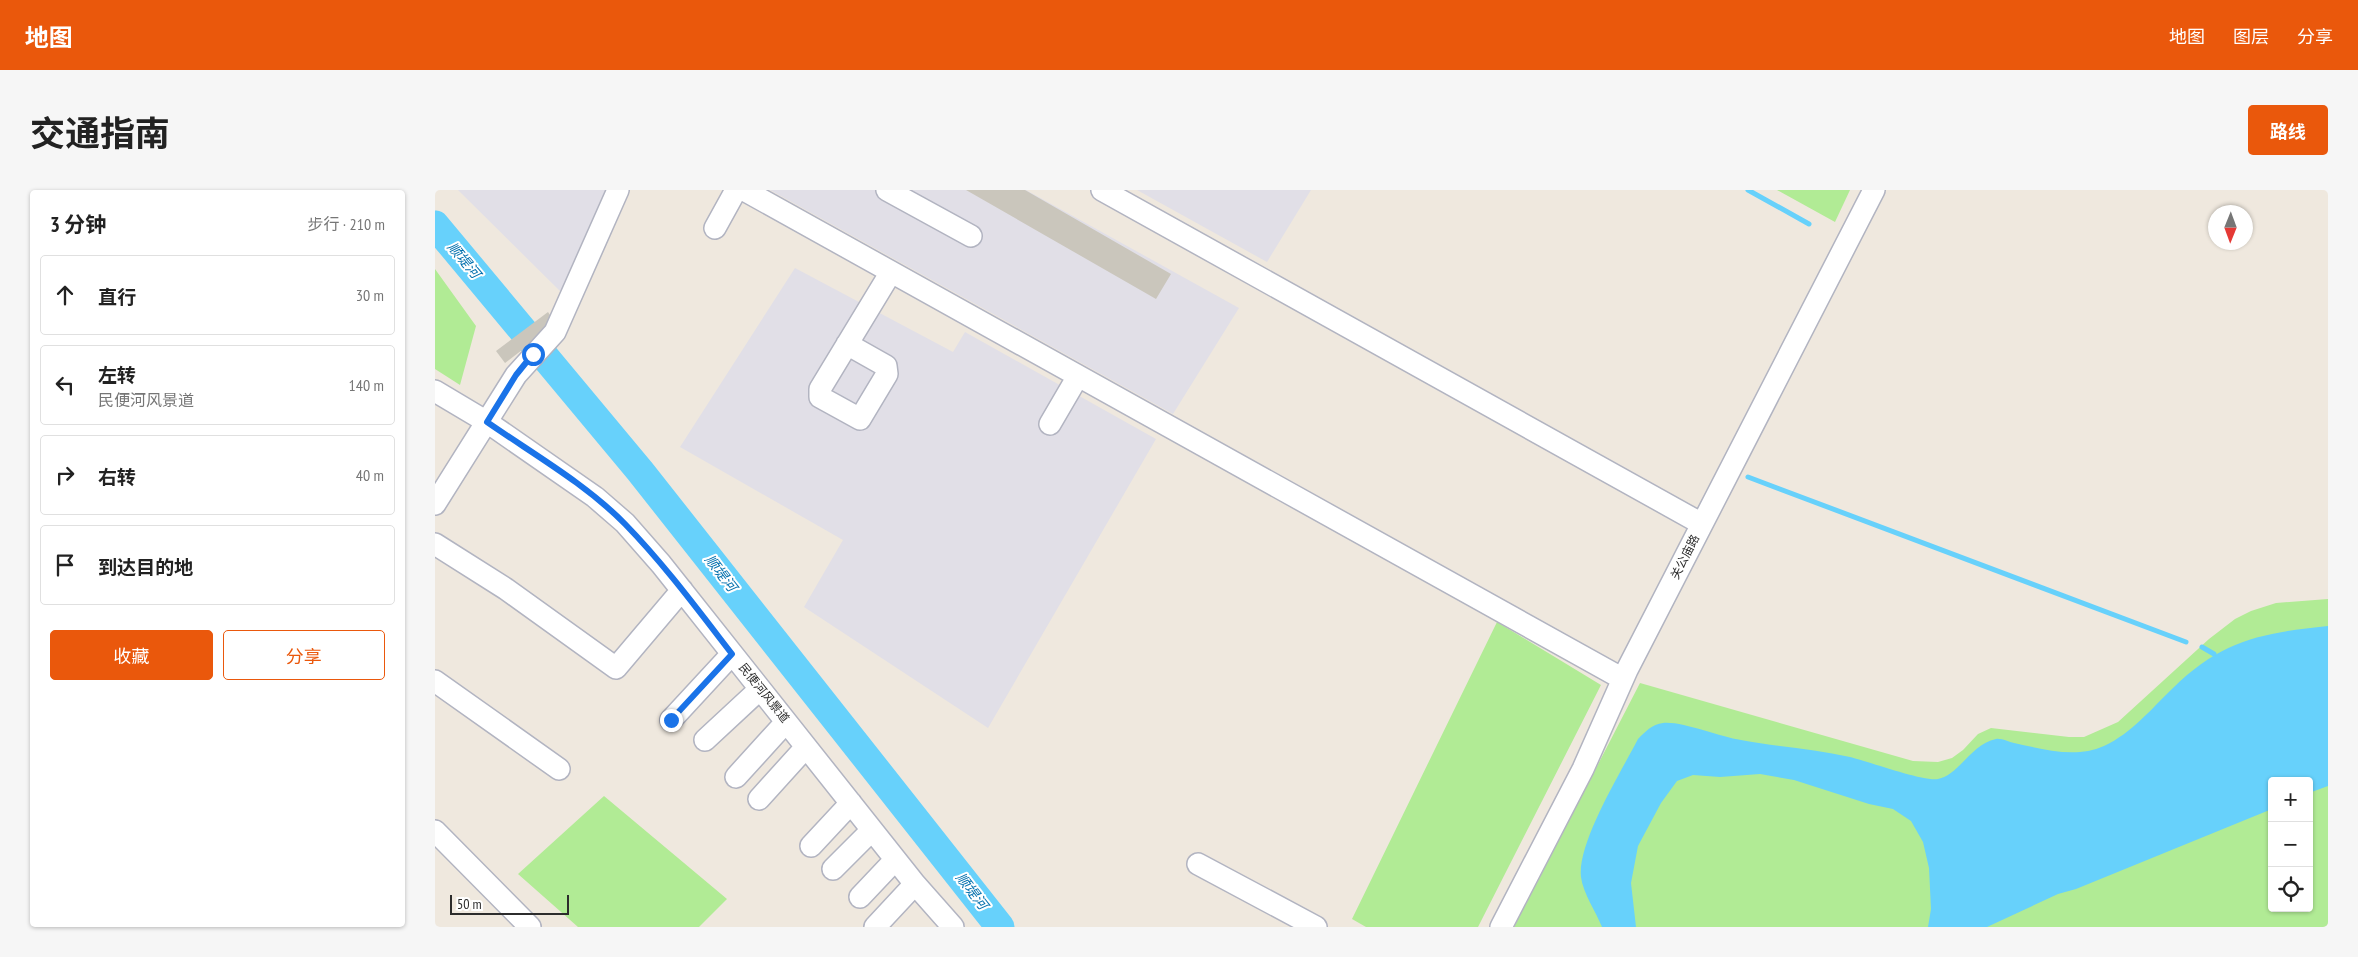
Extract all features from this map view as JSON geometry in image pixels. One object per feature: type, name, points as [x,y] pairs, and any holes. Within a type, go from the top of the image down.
[{"type":"street","points":[[435,504],[516,375],[533,354],[555,332],[618,190]]},
{"type":"street","points":[[715,228],[736,190]]},
{"type":"street","points":[[744,190],[1623,679]]},
{"type":"street","points":[[887,190],[971,236]]},
{"type":"street","points":[[1102,190],[1702,524]]},
{"type":"street","name":"关公庙路","points":[[1501,927],[1583,769],[1623,679],[1874,190]]},
{"type":"street","points":[[847,344],[891,272]]},
{"type":"street","points":[[1050,424],[1078,376]]},
{"type":"street","name":"民便河风景道","points":[[435,391],[487,422],[595,497],[625,523],[682,590],[895,860],[953,927]]},
{"type":"street","points":[[435,544],[505,589],[616,668],[682,590]]},
{"type":"street","points":[[671,720],[732,654]]},
{"type":"street","points":[[435,682],[559,769]]},
{"type":"street","points":[[705,740],[760,689]]},
{"type":"street","points":[[736,777],[786,722]]},
{"type":"street","points":[[759,798],[807,747]]},
{"type":"street","points":[[811,846],[851,803]]},
{"type":"street","points":[[833,869],[872,830]]},
{"type":"street","points":[[435,831],[530,927]]},
{"type":"street","points":[[860,897],[895,860]]},
{"type":"street","points":[[1198,864],[1316,927]]},
{"type":"street","points":[[875,927],[915,884]]},
{"type":"shaded area","points":[[458,190],[612,190],[566,297]]},
{"type":"shaded area","points":[[770,190],[1026,190],[1239,308],[1173,414]]},
{"type":"shaded area","points":[[1137,190],[1311,190],[1267,262]]},
{"type":"shaded area","points":[[795,268],[953,352],[965,332],[1156,439],[988,728],[804,607],[843,540],[680,447]]},
{"type":"green space","points":[[1777,190],[1850,190],[1835,222]]},
{"type":"green space","points":[[435,269],[476,326],[460,385],[435,369]]},
{"type":"green space","points":[[2328,599],[2328,927],[1514,927],[1640,683],[1913,761],[1938,762],[1952,758],[1963,750],[1978,734],[1991,728],[2084,737],[2118,722],[2209,639],[2235,619],[2251,611],[2276,603]]},
{"type":"green space","points":[[1497,622],[1601,685],[1478,927],[1366,927],[1352,919]]},
{"type":"green space","points":[[604,796],[727,899],[699,927],[578,927],[518,874]]},
{"type":"water","points":[[2328,626],[2328,786],[2313,792],[2313,777],[2268,777],[2268,811],[2076,889],[2058,894],[1987,927],[1928,927],[1931,909],[1929,868],[1923,842],[1911,821],[1893,809],[1869,804],[1794,780],[1760,774],[1720,777],[1693,775],[1677,781],[1661,803],[1638,846],[1631,883],[1636,927],[1602,927],[1584,889],[1581,877],[1582,863],[1593,827],[1611,788],[1638,739],[1655,725],[1663,723],[1680,724],[1741,740],[1836,754],[1908,774],[1938,779],[1952,772],[1979,747],[1996,739],[2059,752],[2082,752],[2104,746],[2132,727],[2191,672],[2209,659],[2226,649],[2244,642],[2283,632]]},
{"type":"building","points":[[966,190],[1025,190],[1171,274],[1156,299]]},
{"type":"building","points":[[548,312],[556,324],[505,363],[496,351]]},
{"type":"waterway","points":[[1748,190],[1809,224]]},
{"type":"waterway","name":"顺堤河","points":[[435,225],[640,471],[1000,927]]},
{"type":"waterway","points":[[1748,477],[2186,642]]},
{"type":"waterway","points":[[2202,647],[2214,654]]},
{"type":"route","points":[[533,354],[516,375],[487,422],[595,497],[625,523],[661,564],[732,654],[671,720]]}]
